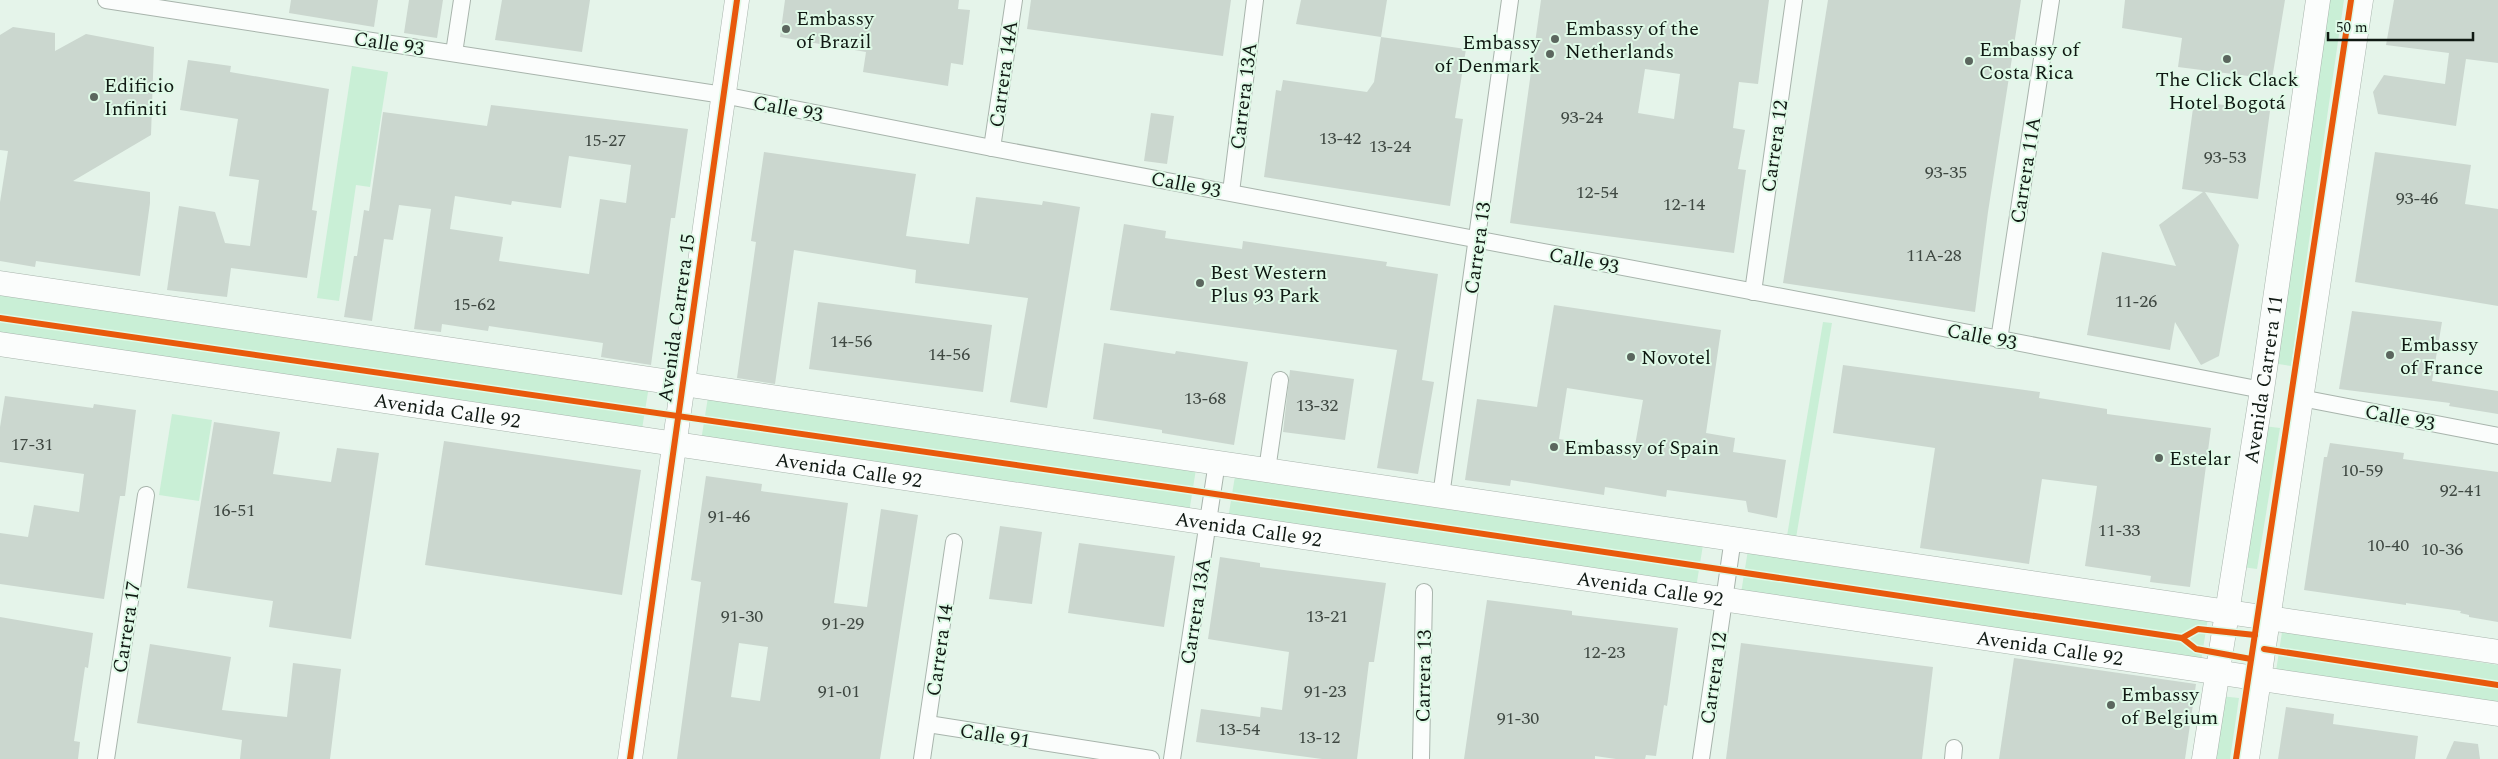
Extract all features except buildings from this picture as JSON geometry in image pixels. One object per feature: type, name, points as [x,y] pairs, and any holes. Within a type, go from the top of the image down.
[{"type":"main road","name":"Avenida Carrera 15","points":[[630,759],[737,0]]},
{"type":"main road","name":"Avenida Carrera 11","points":[[2204,759],[2262,390],[2318,0]]},
{"type":"main road","name":"Avenida Carrera 11","points":[[2247,759],[2361,0]]},
{"type":"main road","points":[[0,283],[2498,652]]},
{"type":"main road","name":"Avenida Calle 92","points":[[0,344],[2498,714]]},
{"type":"street","name":"Calle 93","points":[[106,0],[196,6],[454,53],[723,95],[2262,390]]},
{"type":"street","points":[[454,53],[462,0]]},
{"type":"street","name":"Carrera 14A","points":[[992,148],[1014,0]]},
{"type":"street","name":"Carrera 13A","points":[[1231,192],[1255,0]]},
{"type":"street","name":"Carrera 13","points":[[1441,496],[1510,0]]},
{"type":"street","name":"Carrera 12","points":[[1753,292],[1794,0]]},
{"type":"street","name":"Carrera 11A","points":[[1999,340],[2051,0]]},
{"type":"street","points":[[1267,470],[1280,380]]},
{"type":"street","name":"Calle 93","points":[[2301,398],[2498,436]]},
{"type":"street","name":"Carrera 13A","points":[[1172,759],[1217,462]]},
{"type":"street","name":"Carrera 17","points":[[106,759],[146,495]]},
{"type":"street","name":"Carrera 12","points":[[1701,759],[1734,538]]},
{"type":"street","name":"Carrera 14","points":[[922,759],[954,542]]},
{"type":"street","name":"Carrera 13","points":[[1421,759],[1424,592]]},
{"type":"street","name":"Calle 91","points":[[928,724],[1151,759]]},
{"type":"green space","points":[[2325,0],[2344,0],[2291,366],[2272,363]]},
{"type":"green space","points":[[352,66],[388,72],[370,187],[356,185],[339,301],[317,298]]},
{"type":"green space","points":[[0,289],[649,386],[642,429],[0,333]]},
{"type":"green space","points":[[1823,322],[1832,323],[1795,544],[1786,542]]},
{"type":"green space","points":[[708,397],[1196,469],[1189,513],[701,441]]},
{"type":"green space","points":[[172,414],[212,420],[199,501],[159,495]]},
{"type":"green space","points":[[2264,426],[2280,428],[2257,569],[2242,567]]},
{"type":"green space","points":[[1235,476],[1703,545],[1696,588],[1228,519]]},
{"type":"green space","points":[[1748,550],[2208,618],[2201,661],[1741,593]]},
{"type":"green space","points":[[2282,632],[2498,665],[2498,706],[2276,671]]},
{"type":"green space","points":[[2220,696],[2239,698],[2230,759],[2209,759]]},
{"type":"cycle path","points":[[630,759],[737,0]]},
{"type":"cycle path","points":[[2236,759],[2351,0]]},
{"type":"cycle path","points":[[0,318],[546,396],[2182,638],[2196,649],[2251,659]]},
{"type":"cycle path","points":[[2182,638],[2198,629],[2255,635]]},
{"type":"cycle path","points":[[2264,649],[2498,685]]},
{"type":"place","name":"Embassy of Brazil","points":[[786,29]]},
{"type":"place","name":"Embassy of the Netherlands","points":[[1555,39]]},
{"type":"place","name":"Embassy of Denmark","points":[[1550,54]]},
{"type":"place","name":"The Click Clack Hotel Bogotá","points":[[2227,59]]},
{"type":"place","name":"Embassy of Costa Rica","points":[[1969,61]]},
{"type":"place","name":"Edificio Infiniti","points":[[94,97]]},
{"type":"place","name":"Best Western Plus 93 Park","points":[[1200,283]]},
{"type":"place","name":"Embassy of France","points":[[2390,355]]},
{"type":"place","name":"Novotel","points":[[1631,357]]},
{"type":"place","name":"Embassy of Spain","points":[[1554,447]]},
{"type":"place","name":"Estelar","points":[[2159,458]]},
{"type":"place","name":"Embassy of Belgium","points":[[2111,705]]}]
